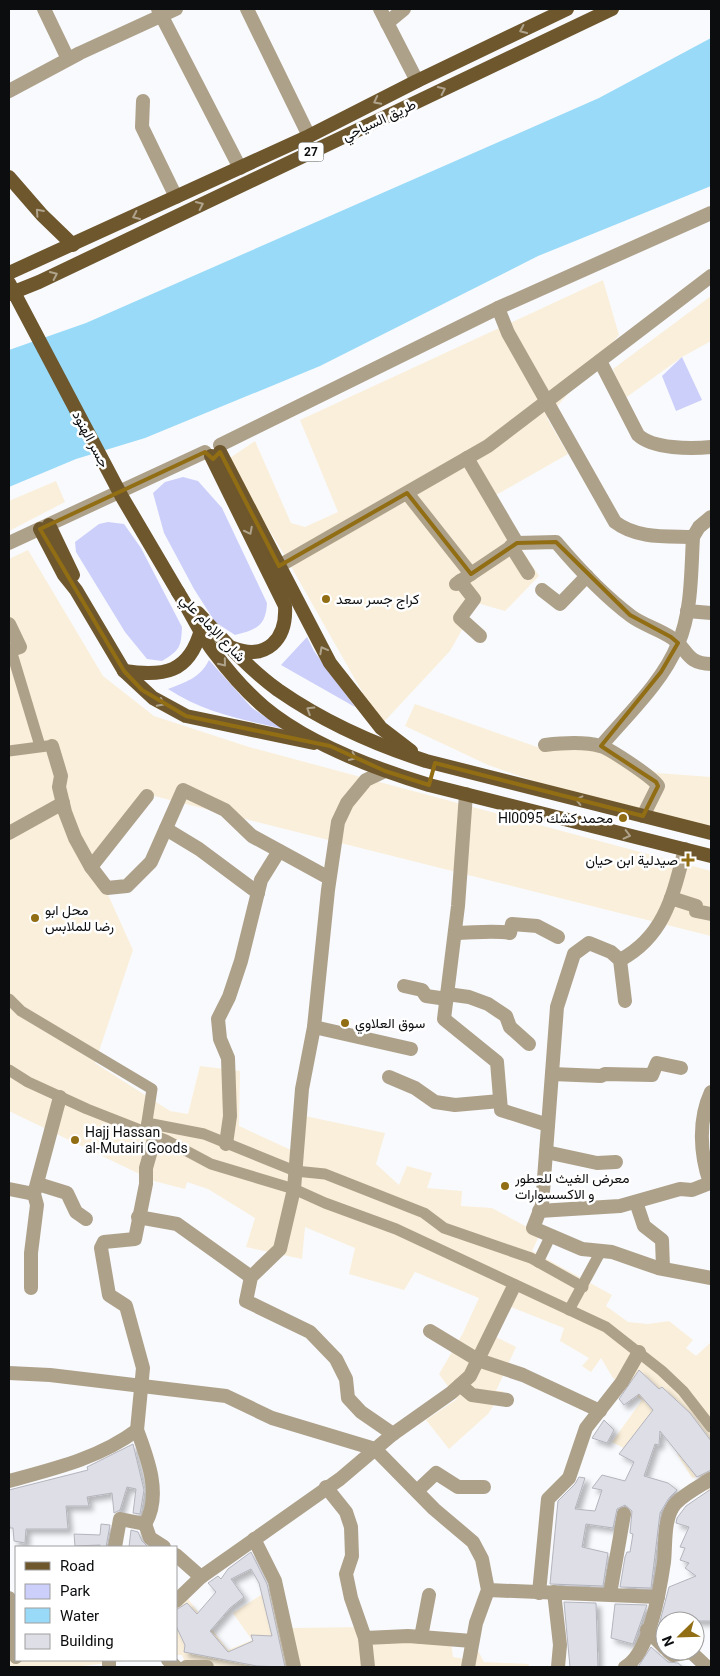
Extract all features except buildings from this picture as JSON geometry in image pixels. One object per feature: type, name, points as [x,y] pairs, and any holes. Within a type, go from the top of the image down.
[{"type":"main road","name":"طريق السياحي","points":[[9,273],[309,136],[550,12],[567,9]]},
{"type":"main road","name":"طريق السياحي","points":[[9,294],[48,278],[613,9]]},
{"type":"main road","points":[[550,12],[560,34]]},
{"type":"main road","points":[[9,177],[42,216],[73,245]]},
{"type":"main road","name":"جسر الهنود","points":[[9,284],[122,497],[178,592]]},
{"type":"main road","points":[[214,451],[280,566],[330,663],[357,700],[381,728],[430,762],[429,785]]},
{"type":"main road","points":[[214,451],[285,606],[284,627],[271,646],[255,652],[241,651],[228,646]]},
{"type":"main road","points":[[45,527],[64,575],[76,590],[124,671],[152,698],[186,716],[330,746]]},
{"type":"main road","name":"شارع الإمام علي","points":[[178,592],[212,649],[234,677],[265,708],[330,746],[385,771],[429,785],[711,856]]},
{"type":"main road","name":"شارع الإمام علي","points":[[178,592],[228,646],[277,689],[314,712],[381,746],[430,762],[711,833]]},
{"type":"main road","points":[[124,671],[161,674],[176,668],[188,659],[197,646],[201,630]]},
{"type":"street","points":[[44,9],[68,58]]},
{"type":"street","points":[[9,91],[68,58],[160,12],[176,9]]},
{"type":"street","points":[[247,9],[309,136]]},
{"type":"street","points":[[380,9],[417,81]]},
{"type":"street","points":[[387,23],[404,9]]},
{"type":"street","points":[[160,12],[240,168]]},
{"type":"street","points":[[143,101],[142,127],[176,197]]},
{"type":"street","points":[[9,543],[214,451],[498,308],[711,213]]},
{"type":"street","points":[[280,566],[488,446],[711,276]]},
{"type":"street","points":[[498,308],[508,333],[615,522],[625,530],[646,535],[693,537]]},
{"type":"street","points":[[600,361],[638,435],[646,442],[661,446],[711,447]]},
{"type":"street","points":[[467,458],[528,572]]},
{"type":"street","points":[[407,493],[474,599],[460,618],[480,636]]},
{"type":"street","points":[[601,746],[645,696],[678,643],[687,611],[693,537],[699,527],[711,516]]},
{"type":"street","points":[[463,579],[514,544],[556,542],[587,576],[630,615],[678,643],[688,657],[699,664],[711,664]]},
{"type":"street","points":[[542,590],[560,604],[587,576]]},
{"type":"street","points":[[687,611],[711,613]]},
{"type":"street","points":[[9,624],[20,647],[10,651],[46,746],[61,776],[59,787],[75,838],[91,866],[107,888],[127,886],[151,862],[183,790],[225,810],[252,836],[329,878]]},
{"type":"street","points":[[545,745],[568,743],[601,746],[656,782],[658,786],[644,816]]},
{"type":"street","points":[[9,751],[46,746]]},
{"type":"street","points":[[385,771],[366,780],[347,803],[338,822],[329,878],[314,1027],[302,1089],[294,1189],[280,1249],[251,1277],[246,1302],[310,1332],[336,1359],[346,1379],[348,1398],[361,1412],[393,1434]]},
{"type":"street","points":[[466,794],[455,933],[444,1019],[497,1062],[501,1110],[548,1125]]},
{"type":"street","points":[[91,866],[147,796]]},
{"type":"street","points":[[9,833],[63,803]]},
{"type":"street","points":[[166,829],[198,849],[258,893]]},
{"type":"street","points":[[620,960],[636,952],[656,929],[671,898],[685,849]]},
{"type":"street","points":[[226,1144],[230,1116],[228,1058],[220,1039],[218,1019],[229,997],[241,961],[261,880],[279,851]]},
{"type":"street","points":[[671,898],[696,906],[696,912],[711,914]]},
{"type":"street","points":[[455,933],[482,933],[491,930],[510,933],[512,924],[537,926],[558,937]]},
{"type":"street","points":[[625,1001],[620,960],[611,952],[589,943],[574,954],[557,1007],[546,1152],[539,1211],[533,1228],[582,1249],[612,1252],[663,1268],[711,1278]]},
{"type":"street","points":[[404,986],[422,990],[426,996],[469,997],[488,1004],[506,1016],[510,1027],[528,1044]]},
{"type":"street","points":[[9,1000],[21,1011],[152,1089],[146,1184],[134,1239],[104,1242],[101,1248],[109,1295],[126,1306],[143,1368],[137,1430],[151,1468],[153,1512],[146,1524],[150,1538],[162,1546]]},
{"type":"street","points":[[314,1027],[411,1049]]},
{"type":"street","points":[[552,1074],[601,1076],[605,1074],[652,1075],[657,1063],[681,1068]]},
{"type":"street","points":[[9,1070],[60,1097],[149,1130],[211,1164],[294,1189],[324,1203],[396,1229],[514,1286],[606,1327],[639,1352],[683,1392],[711,1427]]},
{"type":"street","points":[[389,1077],[414,1088],[435,1102],[455,1105],[500,1101]]},
{"type":"street","points":[[539,1211],[620,1206],[680,1189],[692,1190],[710,1183],[702,1155],[703,1109],[711,1092]]},
{"type":"street","points":[[31,1288],[31,1253],[36,1189],[60,1097]]},
{"type":"street","points":[[149,1130],[204,1134],[295,1171],[324,1174],[424,1213],[444,1228],[493,1243],[538,1262],[582,1287]]},
{"type":"street","points":[[546,1152],[598,1163],[616,1162]]},
{"type":"street","points":[[9,1189],[36,1189],[67,1193],[76,1212],[86,1219]]},
{"type":"street","points":[[636,1202],[644,1226],[662,1240],[663,1268]]},
{"type":"street","points":[[138,1217],[177,1224],[251,1277]]},
{"type":"street","points":[[538,1262],[551,1235]]},
{"type":"street","points":[[569,1310],[601,1251]]},
{"type":"street","points":[[178,1599],[201,1576],[340,1479],[375,1448],[470,1376],[514,1286]]},
{"type":"street","points":[[430,1330],[478,1360],[523,1375],[600,1411]]},
{"type":"street","points":[[539,1593],[548,1499],[569,1478],[586,1428],[622,1382],[639,1352]]},
{"type":"street","points":[[9,1373],[50,1375],[226,1396],[272,1418],[375,1448],[417,1491],[473,1542],[482,1559],[488,1590],[472,1641],[468,1667]]},
{"type":"street","points":[[460,1384],[472,1395],[507,1400]]},
{"type":"street","points":[[9,1481],[74,1462],[119,1444],[137,1430]]},
{"type":"street","points":[[417,1491],[436,1473],[458,1487],[484,1487]]},
{"type":"street","points":[[630,1666],[639,1652],[658,1596],[667,1526],[675,1504],[711,1479]]},
{"type":"street","points":[[326,1487],[346,1512],[351,1527],[352,1556],[346,1574],[351,1598],[365,1638],[368,1667]]},
{"type":"street","points":[[610,1594],[624,1514]]},
{"type":"street","points":[[115,1546],[120,1519],[146,1524]]},
{"type":"street","points":[[254,1539],[275,1581],[294,1667]]},
{"type":"street","points":[[178,1557],[201,1576]]},
{"type":"street","points":[[488,1590],[658,1596]]},
{"type":"street","points":[[554,1592],[560,1644],[558,1667]]},
{"type":"street","points":[[422,1637],[429,1595]]},
{"type":"street","points":[[9,1598],[15,1649]]},
{"type":"street","points":[[647,1630],[655,1638]]},
{"type":"street","points":[[365,1638],[422,1637],[472,1641]]},
{"type":"street","points":[[186,1667],[207,1667]]},
{"type":"highlighted area","points":[[205,452],[213,459],[220,452],[279,566],[407,493],[471,574],[517,543],[556,542],[630,615],[671,637],[678,643],[661,672],[601,746],[656,782],[658,786],[643,816],[435,763],[429,785],[385,771],[330,746],[186,716],[142,690],[124,671],[40,529]]},
{"type":"shaded area","points":[[603,280],[619,335],[547,418],[568,454],[489,499],[539,576],[505,611],[477,603],[450,651],[381,725],[285,556],[227,460],[255,441],[291,523],[305,527],[338,512],[300,420]]},
{"type":"shaded area","points":[[711,296],[711,341],[682,357],[624,399],[613,369]]},
{"type":"shaded area","points":[[56,481],[65,502],[9,531],[9,501]]},
{"type":"shaded area","points":[[28,550],[103,676],[154,716],[249,747],[711,871],[711,936],[150,795],[95,866],[133,950],[95,1063],[170,1111],[188,1114],[200,1066],[240,1071],[239,1126],[304,1156],[305,1116],[385,1133],[376,1164],[399,1185],[407,1166],[432,1173],[427,1188],[462,1191],[461,1206],[492,1208],[540,1234],[532,1251],[612,1295],[606,1306],[628,1322],[648,1324],[669,1321],[693,1340],[686,1348],[696,1356],[711,1342],[711,1515],[706,1521],[708,1492],[701,1476],[692,1478],[677,1454],[688,1439],[674,1426],[648,1432],[648,1461],[612,1442],[642,1400],[613,1378],[601,1358],[591,1372],[582,1366],[589,1358],[560,1341],[564,1328],[511,1307],[496,1337],[516,1347],[496,1391],[503,1391],[488,1414],[449,1449],[426,1420],[457,1399],[439,1374],[463,1333],[479,1298],[415,1272],[404,1290],[349,1274],[355,1248],[305,1227],[302,1259],[246,1247],[255,1218],[208,1189],[187,1182],[185,1189],[154,1181],[9,1111],[9,559]]},
{"type":"shaded area","points":[[415,704],[540,748],[605,744],[657,773],[711,777],[711,831],[597,803],[488,765],[405,726]]},
{"type":"shaded area","points":[[278,1584],[290,1628],[367,1627],[370,1633],[450,1636],[453,1657],[465,1659],[476,1647],[484,1662],[529,1664],[528,1667],[187,1667],[182,1655],[178,1655],[178,1594],[181,1590],[228,1650],[252,1640],[233,1613]]},
{"type":"shaded area","points":[[9,1633],[15,1661],[126,1661],[74,1667],[9,1667]]},
{"type":"green space","points":[[682,357],[702,400],[676,411],[662,376]]},
{"type":"green space","points":[[183,477],[198,481],[222,508],[267,603],[265,617],[254,629],[235,635],[215,622],[194,589],[164,533],[153,493],[165,482]]},
{"type":"green space","points":[[108,522],[124,524],[141,548],[182,627],[180,644],[176,651],[162,661],[147,659],[125,632],[76,552],[75,542],[99,524]]},
{"type":"green space","points":[[307,637],[314,651],[355,707],[281,665]]},
{"type":"green space","points":[[209,660],[252,708],[283,729],[209,710],[168,689],[197,675]]},
{"type":"water","points":[[711,38],[711,186],[538,256],[320,366],[145,438],[76,459],[9,487],[9,350],[86,323],[599,98]]},
{"type":"place","name":"كراج جسر سعد","points":[[326,599]]},
{"type":"place","name":"Hl0095 محمد كشك","points":[[623,818]]},
{"type":"place","name":"صيدلية ابن حيان","points":[[688,860]]},
{"type":"place","name":"محل ابو رضا للملابس","points":[[35,918]]},
{"type":"place","name":"سوق العلاوي","points":[[345,1023]]},
{"type":"place","name":"Hajj Hassan al-Mutairi Goods","points":[[75,1140]]},
{"type":"place","name":"معرض الغيث للعطور و الاكسسوارات","points":[[505,1186]]}]
